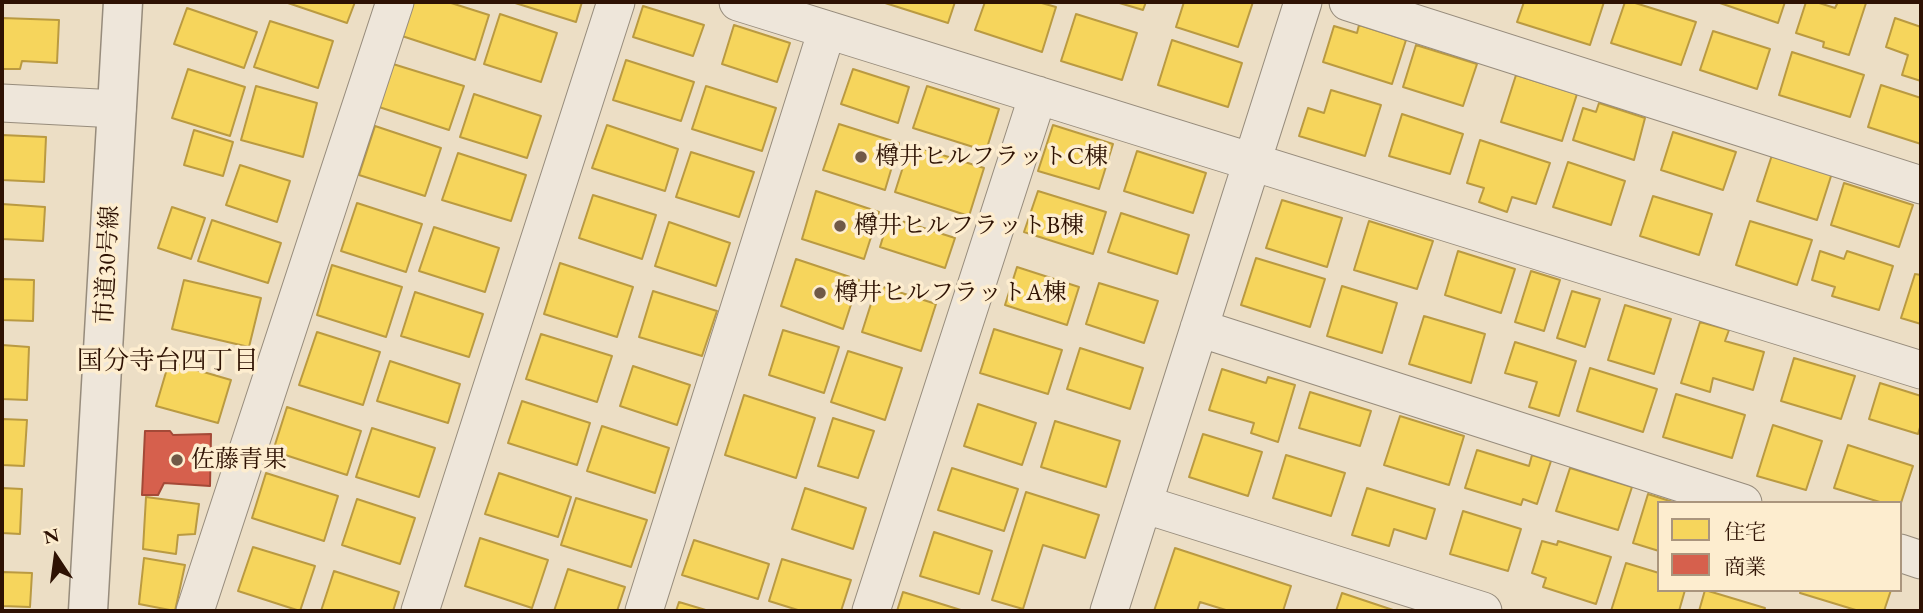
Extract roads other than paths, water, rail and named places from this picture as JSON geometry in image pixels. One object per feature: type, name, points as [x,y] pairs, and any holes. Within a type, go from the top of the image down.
[{"type":"street","name":"市道30号線","points":[[88,611],[123,2]]},
{"type":"street","points":[[195,611],[395,2]]},
{"type":"street","points":[[420,611],[616,2]]},
{"type":"street","points":[[738,2],[1921,370]]},
{"type":"street","points":[[1109,611],[1303,2]]},
{"type":"street","points":[[1348,2],[1921,185]]},
{"type":"street","points":[[644,611],[827,30]]},
{"type":"street","points":[[871,611],[1038,95]]},
{"type":"street","points":[[2,103],[117,109]]},
{"type":"street","points":[[1199,328],[1737,501]]},
{"type":"street","points":[[1143,504],[1483,611]]},
{"type":"street","points":[[1902,554],[1921,560]]},
{"type":"place","name":"樽井ヒルフラットC棟","points":[[861,157]]},
{"type":"place","name":"樽井ヒルフラットB棟","points":[[840,226]]},
{"type":"place","name":"樽井ヒルフラットA棟","points":[[820,293]]},
{"type":"place","name":"佐藤青果","points":[[177,460]]},
{"type":"district","name":"国分寺台四丁目","points":[[168,362]]}]
